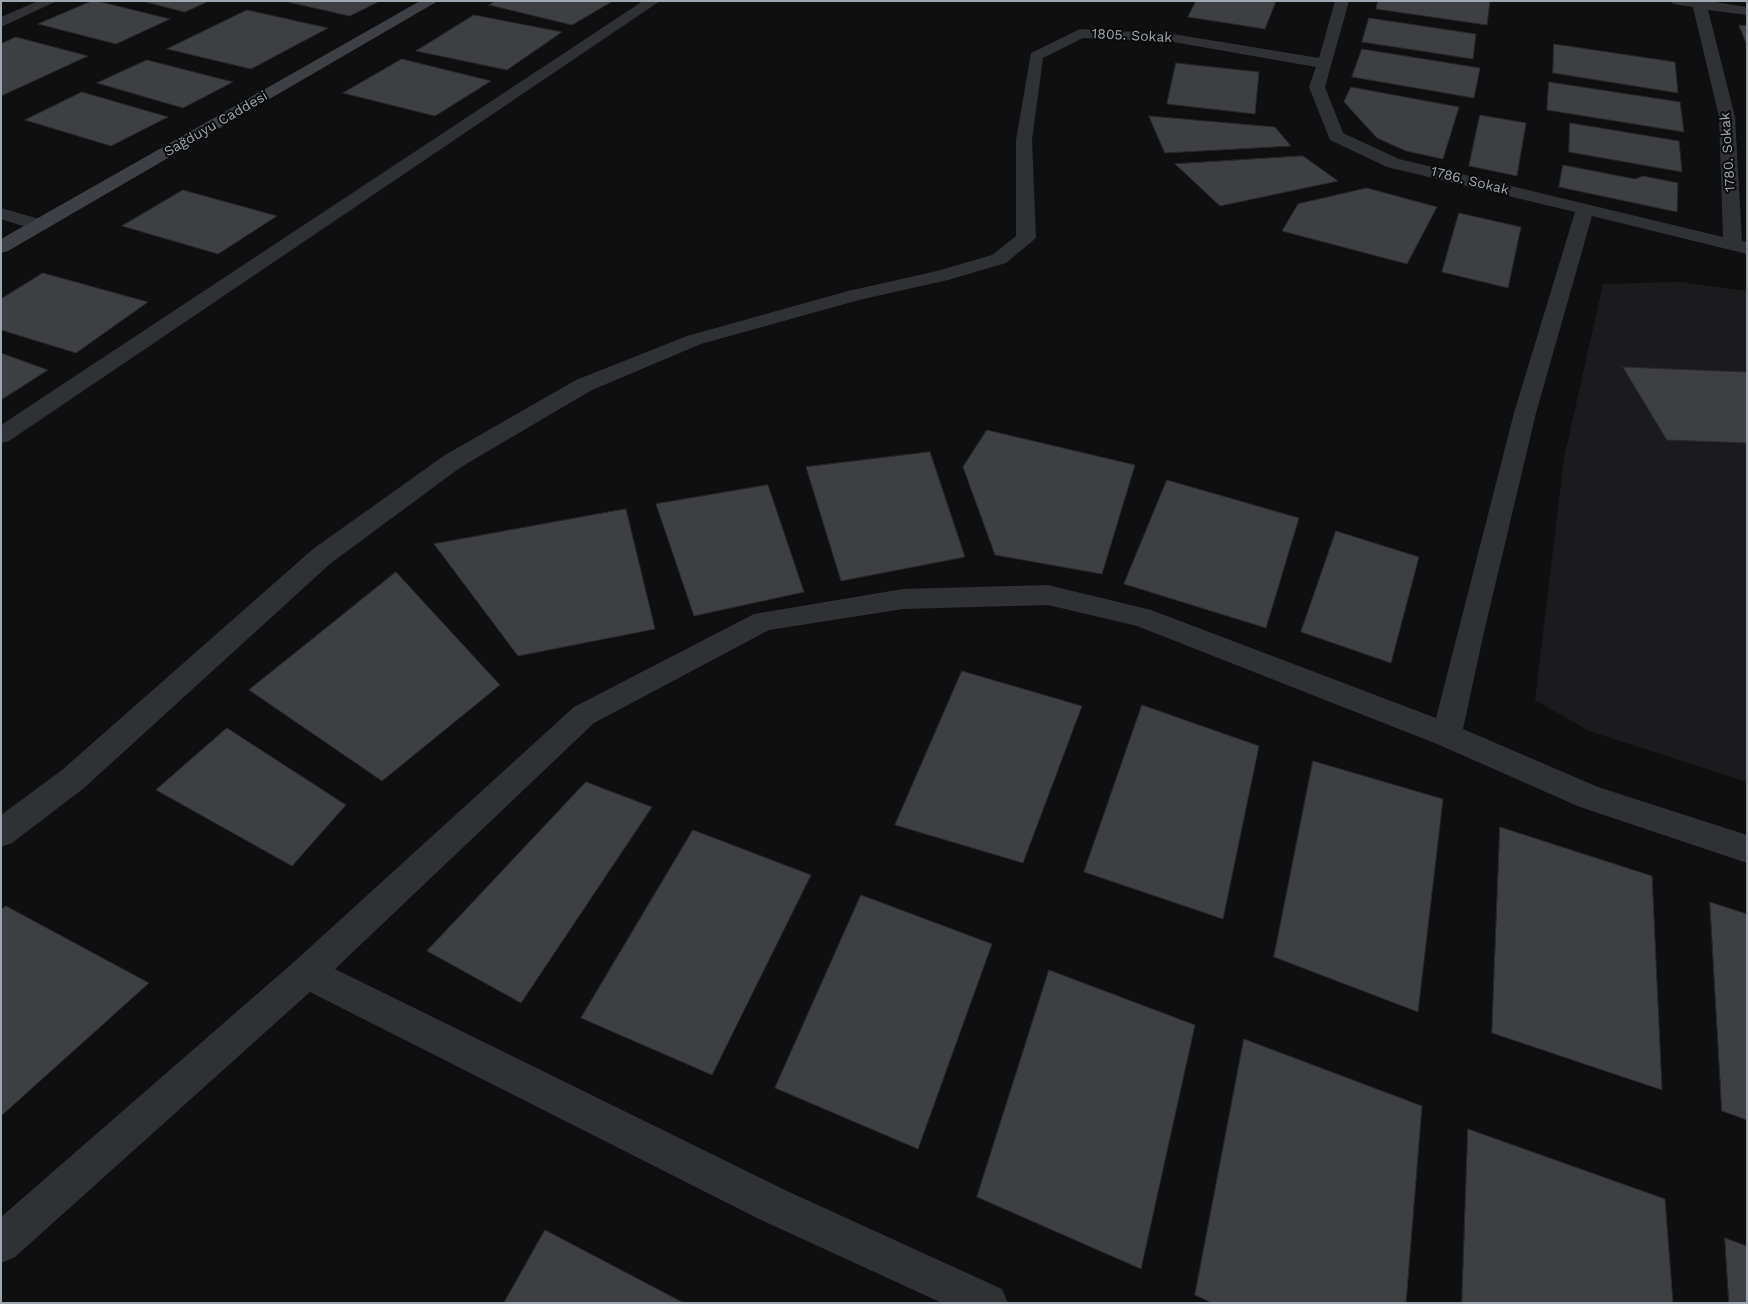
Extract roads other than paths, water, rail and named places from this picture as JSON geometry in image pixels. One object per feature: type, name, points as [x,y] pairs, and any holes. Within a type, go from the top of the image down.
[{"type":"street","points":[[1,23],[50,1]]},
{"type":"street","name":"Sağduyu Caddesi","points":[[1,247],[431,1]]},
{"type":"street","points":[[1,436],[653,1]]},
{"type":"street","name":"1786. Sokak","points":[[1342,1],[1317,87],[1336,136],[1393,163],[1740,247]]},
{"type":"street","points":[[1678,1],[1747,11]]},
{"type":"street","name":"1780. Sokak","points":[[1699,3],[1727,117],[1740,247]]},
{"type":"street","name":"1805. Sokak","points":[[1,833],[73,779],[322,556],[453,461],[568,394],[584,385],[694,340],[855,295],[941,276],[999,259],[1026,238],[1024,140],[1036,56],[1080,33],[1173,38],[1325,64]]},
{"type":"street","points":[[1727,117],[1747,122]]},
{"type":"street","points":[[1447,735],[1470,632],[1523,422],[1585,209]]},
{"type":"street","points":[[1,213],[39,225]]},
{"type":"street","points":[[1,1243],[307,973],[584,715],[763,621],[903,599],[1048,595],[1142,617],[1447,735],[1590,798],[1747,849]]},
{"type":"street","points":[[307,973],[773,1205],[988,1303]]}]
